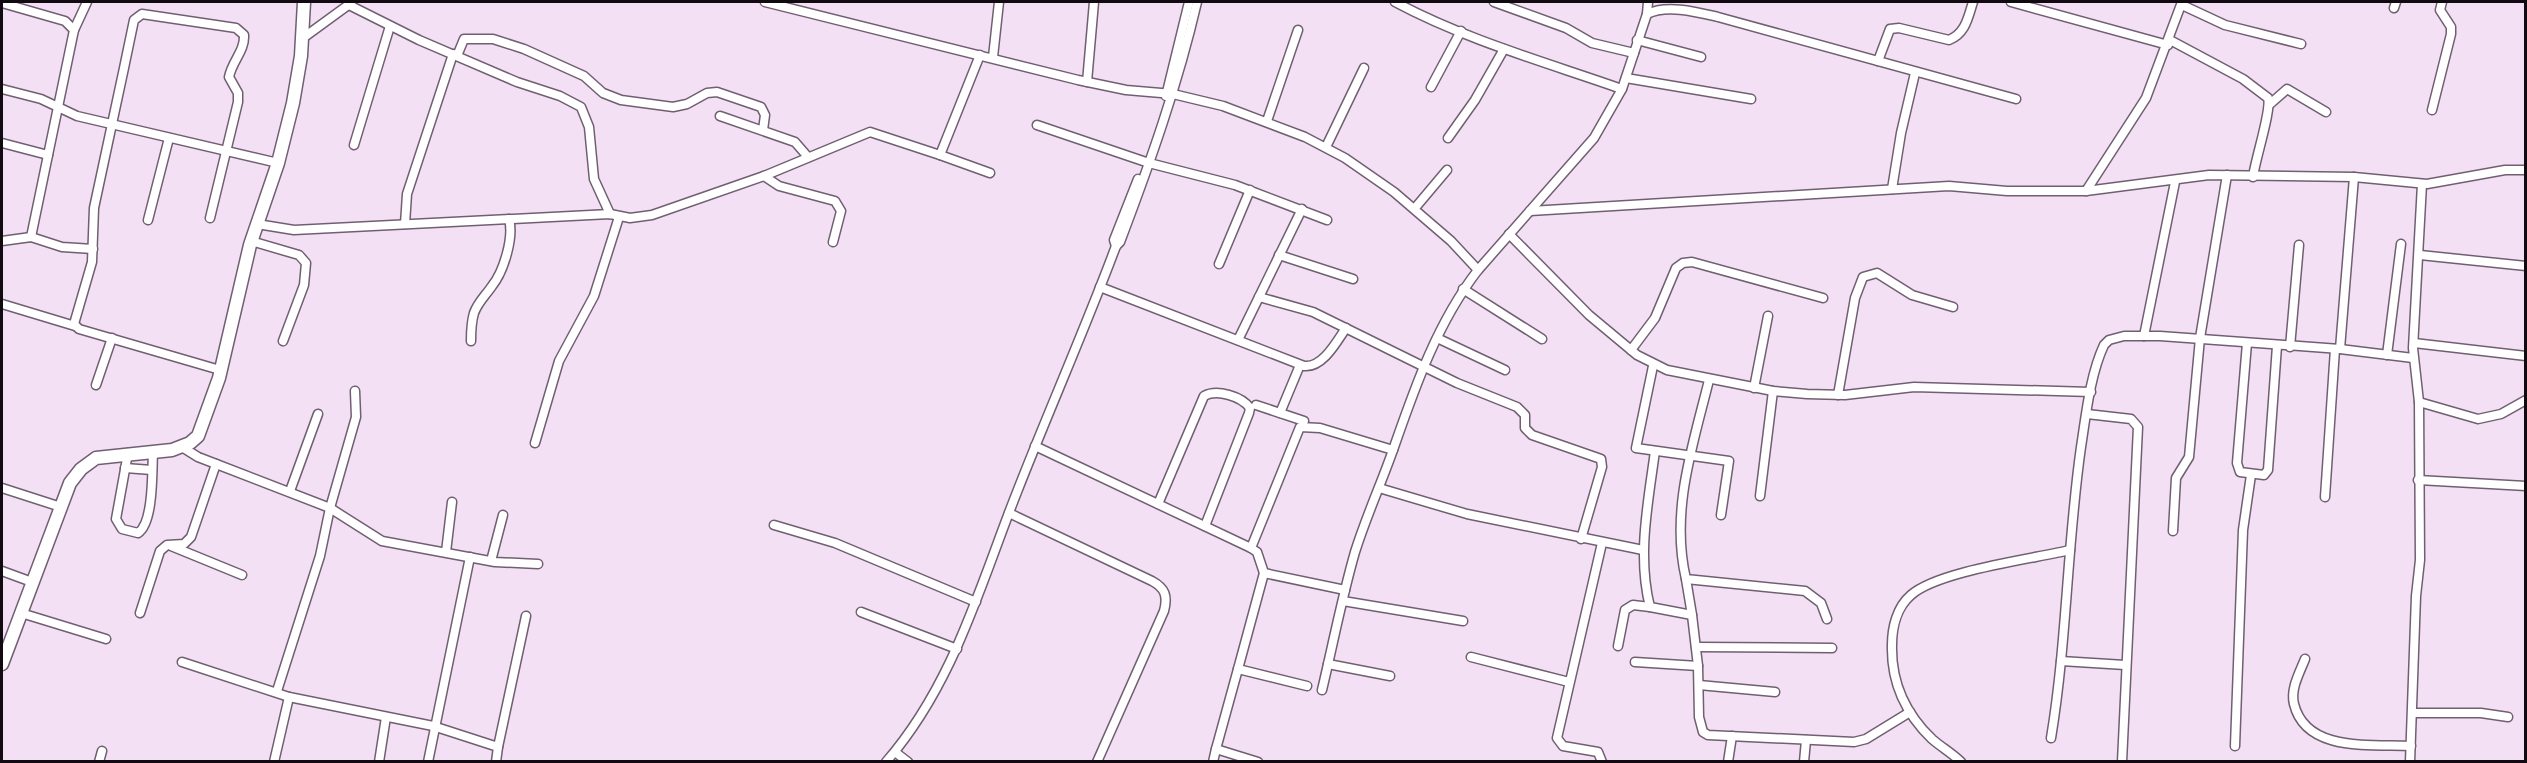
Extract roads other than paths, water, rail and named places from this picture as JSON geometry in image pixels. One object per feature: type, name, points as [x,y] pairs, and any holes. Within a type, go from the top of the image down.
[{"type":"street","points":[[31,237],[74,30],[87,2]]},
{"type":"street","points":[[2,664],[70,483],[81,469],[96,458],[182,447],[198,436],[220,370],[251,241],[278,163],[297,87],[303,38],[304,2]]},
{"type":"street","points":[[765,2],[1087,82],[1170,94],[1267,121],[1326,147],[1366,172],[1415,208],[1479,270]]},
{"type":"street","points":[[993,57],[999,2]]},
{"type":"street","points":[[1087,82],[1094,2]]},
{"type":"street","points":[[1170,94],[1189,2]]},
{"type":"street","points":[[886,762],[930,701],[957,649],[1035,446],[1101,287],[1116,246],[1114,240],[1147,162],[1170,94],[1197,2]]},
{"type":"street","points":[[1395,2],[1433,21],[1504,49],[1622,89]]},
{"type":"street","points":[[1494,2],[1566,28],[1592,43],[1634,53]]},
{"type":"street","points":[[1322,690],[1345,590],[1364,524],[1424,366],[1437,338],[1463,289],[1594,138],[1622,89],[1647,14],[1648,2]]},
{"type":"street","points":[[1878,61],[1890,29],[1899,28],[1949,40],[1960,34],[1964,28],[1974,2]]},
{"type":"street","points":[[2011,2],[2169,43],[2243,79],[2264,94],[2270,104]]},
{"type":"street","points":[[2432,110],[2451,34],[2451,27],[2440,10],[2442,2]]},
{"type":"street","points":[[2,3],[65,21],[74,30]]},
{"type":"street","points":[[303,38],[351,3],[390,26],[517,82],[566,98],[580,108],[589,127],[594,179],[614,216],[594,296],[559,361],[535,442]]},
{"type":"street","points":[[2086,191],[2146,98],[2169,43],[2182,3],[2225,25],[2301,44]]},
{"type":"street","points":[[1647,14],[1660,10],[1698,13],[2016,99]]},
{"type":"street","points":[[75,326],[93,249],[94,208],[137,17],[146,14],[185,23],[236,28],[241,31],[244,41],[243,48],[232,63],[229,77],[239,96],[210,218]]},
{"type":"street","points":[[354,145],[390,26]]},
{"type":"street","points":[[1267,121],[1298,30]]},
{"type":"street","points":[[1431,87],[1461,32]]},
{"type":"street","points":[[405,224],[407,194],[454,55],[464,39],[493,39],[524,49],[578,73],[607,95],[657,106],[681,106],[707,93],[723,92],[761,107],[765,115],[763,130]]},
{"type":"street","points":[[1637,40],[1701,57]]},
{"type":"street","points":[[1448,138],[1475,100],[1504,49]]},
{"type":"street","points":[[940,155],[980,55]]},
{"type":"street","points":[[1326,147],[1364,68]]},
{"type":"street","points":[[1892,189],[1901,133],[1915,73]]},
{"type":"street","points":[[1626,78],[1751,99]]},
{"type":"street","points":[[2,88],[41,99],[77,116],[112,126],[278,163]]},
{"type":"street","points":[[2253,177],[2270,104],[2287,89],[2326,112]]},
{"type":"street","points":[[720,116],[795,142],[808,157]]},
{"type":"street","points":[[1037,125],[1147,162],[1250,190],[1302,208],[1327,220]]},
{"type":"street","points":[[257,224],[294,230],[509,219],[652,215],[764,176],[870,132],[990,172]]},
{"type":"street","points":[[148,220],[169,138]]},
{"type":"street","points":[[2,143],[48,155]]},
{"type":"street","points":[[1415,208],[1447,170]]},
{"type":"street","points":[[1530,211],[1968,186],[2007,190],[2086,191],[2175,182],[2209,175],[2354,177],[2422,184],[2526,170]]},
{"type":"street","points":[[2173,531],[2177,474],[2188,457],[2200,338],[2227,175]]},
{"type":"street","points":[[764,176],[779,186],[835,201],[841,211],[833,242]]},
{"type":"street","points":[[2325,497],[2354,177]]},
{"type":"street","points":[[2144,336],[2175,182]]},
{"type":"street","points":[[2410,762],[2416,596],[2420,560],[2419,402],[2413,358],[2422,184]]},
{"type":"street","points":[[1220,264],[1250,190]]},
{"type":"street","points":[[1238,340],[1302,208]]},
{"type":"street","points":[[471,341],[474,312],[494,285],[507,249],[512,229],[509,219]]},
{"type":"street","points":[[1509,234],[1560,289],[1653,366],[1709,380],[1773,391],[1838,395],[1914,387],[2091,392]]},
{"type":"street","points":[[2,241],[31,237],[62,247],[93,249]]},
{"type":"street","points":[[251,241],[293,253],[306,262],[304,285],[284,341]]},
{"type":"street","points":[[2387,354],[2401,244]]},
{"type":"street","points":[[2290,347],[2299,245]]},
{"type":"street","points":[[1279,255],[1353,279]]},
{"type":"street","points":[[2420,255],[2526,266]]},
{"type":"street","points":[[1631,350],[1655,318],[1676,268],[1683,263],[1692,262],[1823,298]]},
{"type":"street","points":[[1838,395],[1855,298],[1863,277],[1877,273],[1912,295],[1953,307]]},
{"type":"street","points":[[1101,287],[1300,365],[1311,367],[1319,362],[1346,328]]},
{"type":"street","points":[[1463,289],[1542,339]]},
{"type":"street","points":[[1259,297],[1303,308],[1471,389],[1517,407],[1525,415],[1526,428],[1532,435],[1601,459],[1602,467],[1581,539]]},
{"type":"street","points":[[2,304],[220,370]]},
{"type":"street","points":[[1754,388],[1768,316]]},
{"type":"street","points":[[2051,738],[2061,661],[2070,550],[2087,414],[2104,345],[2115,338],[2144,336],[2200,338],[2277,346],[2338,349],[2413,358]]},
{"type":"street","points":[[96,386],[112,338]]},
{"type":"street","points":[[1437,338],[1504,369]]},
{"type":"street","points":[[2247,343],[2237,463],[2240,472],[2251,475],[2264,475],[2268,470],[2277,346]]},
{"type":"street","points":[[2414,343],[2526,356]]},
{"type":"street","points":[[1280,413],[1300,365]]},
{"type":"street","points":[[1653,366],[1635,444],[1639,449],[1729,461],[1721,516]]},
{"type":"street","points":[[1709,380],[1691,455],[1679,533],[1696,646],[1699,717],[1703,732],[1708,735],[1854,742],[1866,739],[1910,712]]},
{"type":"street","points":[[277,691],[320,556],[330,508],[356,417],[355,391]]},
{"type":"street","points":[[1760,496],[1773,391]]},
{"type":"street","points":[[1158,504],[1204,396],[1214,393],[1243,401],[1250,408],[1249,413],[1205,526]]},
{"type":"street","points":[[2419,402],[2478,419],[2501,414],[2526,400]]},
{"type":"street","points":[[1256,405],[1304,421]]},
{"type":"street","points":[[290,491],[318,414]]},
{"type":"street","points":[[2087,414],[2131,419],[2138,427],[2122,762]]},
{"type":"street","points":[[1251,548],[1300,427],[1320,428],[1393,450]]},
{"type":"street","points":[[1035,446],[1257,552],[1264,573],[1213,762]]},
{"type":"street","points":[[182,447],[216,464],[330,508],[373,537],[491,561],[538,564]]},
{"type":"street","points":[[1650,607],[1644,582],[1643,550],[1655,451]]},
{"type":"street","points":[[128,453],[116,519],[122,529],[138,533],[144,526],[154,481],[153,452]]},
{"type":"street","points":[[140,613],[158,555],[167,545],[184,544],[191,537],[216,464]]},
{"type":"street","points":[[125,468],[152,470]]},
{"type":"street","points":[[2235,746],[2243,530],[2251,475]]},
{"type":"street","points":[[2418,480],[2526,486]]},
{"type":"street","points":[[2,488],[61,507]]},
{"type":"street","points":[[1379,488],[1467,514],[1643,550]]},
{"type":"street","points":[[446,552],[452,502]]},
{"type":"street","points":[[1009,513],[1152,581],[1163,589],[1166,596],[1164,611],[1097,762]]},
{"type":"street","points":[[491,561],[503,515]]},
{"type":"street","points":[[774,525],[835,543],[976,602]]},
{"type":"street","points":[[1602,543],[1558,726],[1558,743],[1598,753],[1602,762]]},
{"type":"street","points":[[167,545],[242,575]]},
{"type":"street","points":[[1961,762],[1933,740],[1910,712],[1898,691],[1892,660],[1896,614],[1911,594],[1943,580],[1976,569],[2070,550]]},
{"type":"street","points":[[428,762],[433,726],[470,557]]},
{"type":"street","points":[[2,571],[32,582]]},
{"type":"street","points":[[1264,573],[1345,590]]},
{"type":"street","points":[[1686,579],[1805,591],[1821,603],[1827,619]]},
{"type":"street","points":[[1343,601],[1463,621]]},
{"type":"street","points":[[1618,646],[1628,606],[1650,607],[1692,615]]},
{"type":"street","points":[[861,612],[957,649]]},
{"type":"street","points":[[21,613],[106,639]]},
{"type":"street","points":[[496,762],[526,616]]},
{"type":"street","points":[[1696,646],[1832,648]]},
{"type":"street","points":[[1471,657],[1569,682]]},
{"type":"street","points":[[2305,659],[2296,682],[2294,704],[2311,731],[2331,741],[2411,746]]},
{"type":"street","points":[[2061,661],[2125,665]]},
{"type":"street","points":[[182,662],[277,691],[289,697],[433,726],[498,747]]},
{"type":"street","points":[[1635,662],[1698,666]]},
{"type":"street","points":[[1328,664],[1390,676]]},
{"type":"street","points":[[1238,669],[1308,686]]},
{"type":"street","points":[[1699,685],[1775,692]]},
{"type":"street","points":[[274,762],[289,697]]},
{"type":"street","points":[[2413,713],[2481,713],[2508,717]]},
{"type":"street","points":[[379,762],[386,717]]},
{"type":"street","points":[[1728,762],[1732,736]]},
{"type":"street","points":[[1804,762],[1806,740]]},
{"type":"street","points":[[1216,749],[1258,762]]},
{"type":"street","points":[[99,762],[102,751]]},
{"type":"street","points":[[895,752],[908,762]]}]
